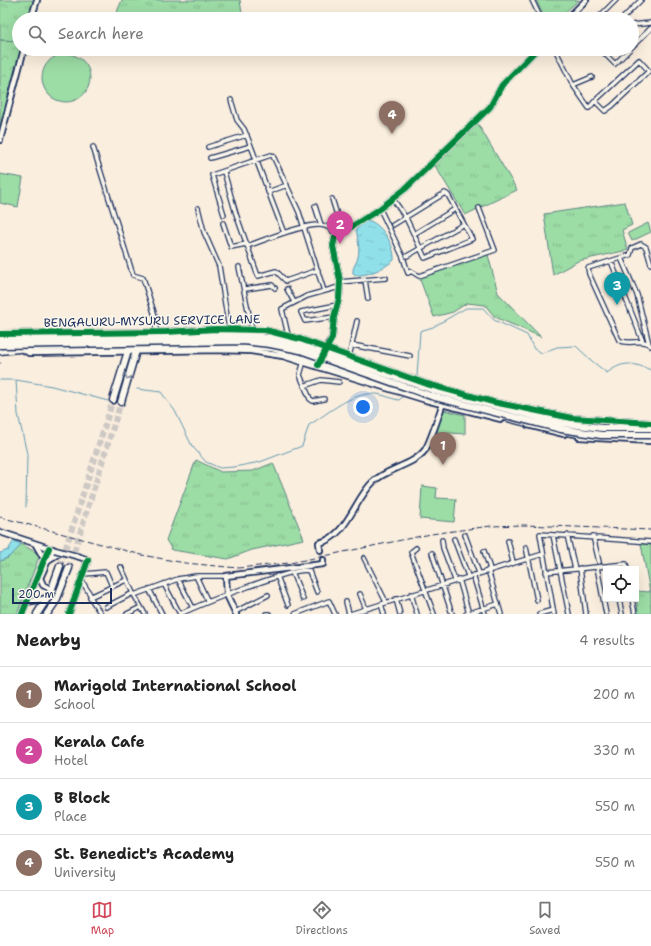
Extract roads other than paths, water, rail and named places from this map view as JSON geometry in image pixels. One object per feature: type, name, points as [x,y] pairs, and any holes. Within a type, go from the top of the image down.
[{"type":"highway","points":[[0,336],[265,333],[326,349],[427,385],[512,409],[582,423],[651,426]]},
{"type":"highway","points":[[13,335],[14,350]]},
{"type":"highway","points":[[0,336],[243,335],[270,338],[302,345],[448,395],[551,421],[593,428],[651,426]]},
{"type":"highway","points":[[1,350],[243,341],[270,344],[300,350],[431,396],[534,423],[588,434],[651,435]]},
{"type":"highway","points":[[1,350],[237,346],[272,348],[426,399],[581,435],[651,440]]},
{"type":"highway","points":[[113,400],[128,351]]},
{"type":"highway","points":[[121,402],[136,351]]},
{"type":"highway","points":[[581,435],[582,423]]},
{"type":"highway","points":[[37,614],[52,590],[60,566]]},
{"type":"highway","points":[[48,614],[56,601],[68,568]]},
{"type":"street","points":[[33,12],[36,0]]},
{"type":"street","points":[[532,0],[538,12]]},
{"type":"street","points":[[574,12],[586,0]]},
{"type":"street","points":[[604,12],[616,0]]},
{"type":"street","points":[[629,12],[641,0]]},
{"type":"street","points":[[639,24],[651,23]]},
{"type":"street","points":[[639,40],[651,28]]},
{"type":"street","points":[[0,140],[22,56]]},
{"type":"street","points":[[22,349],[29,353],[251,351],[319,364],[332,338],[337,305],[339,284],[333,246],[337,236],[342,231],[394,199],[486,111],[502,85],[530,56]]},
{"type":"street","points":[[558,56],[573,85],[588,108],[595,101],[638,60],[649,71],[612,106],[605,110],[595,101]]},
{"type":"street","points":[[608,56],[615,64],[623,56]]},
{"type":"street","points":[[573,85],[592,77]]},
{"type":"street","points":[[231,100],[237,120],[251,146],[255,160],[284,233]]},
{"type":"street","points":[[208,147],[246,135]]},
{"type":"street","points":[[210,158],[251,146]]},
{"type":"street","points":[[93,147],[133,275],[143,278],[156,318],[156,332]]},
{"type":"street","points":[[224,215],[211,176],[255,160],[271,155],[274,156],[305,227],[324,291]]},
{"type":"street","points":[[224,172],[246,245],[258,276],[276,271],[286,281],[318,270]]},
{"type":"street","points":[[268,192],[287,186]]},
{"type":"street","points":[[393,225],[406,218],[445,193],[472,238],[471,240],[428,258],[424,256],[406,218],[394,199]]},
{"type":"street","points":[[332,199],[342,231]]},
{"type":"street","points":[[315,206],[321,225]]},
{"type":"street","points":[[198,208],[204,232],[219,266],[229,329]]},
{"type":"street","points":[[380,209],[393,235],[408,273],[411,271],[419,276],[495,250],[479,208]]},
{"type":"street","points":[[414,234],[455,209]]},
{"type":"street","points":[[222,223],[231,247],[246,245],[305,227],[321,225],[326,226],[337,236]]},
{"type":"street","points":[[407,256],[464,224]]},
{"type":"street","points":[[650,345],[643,342],[622,342],[619,340],[589,274],[588,268],[592,265],[630,256],[632,248],[641,244],[646,247],[651,264]]},
{"type":"street","points":[[621,258],[637,295],[650,345]]},
{"type":"street","points":[[611,261],[643,342]]},
{"type":"street","points":[[239,267],[245,289],[252,329]]},
{"type":"street","points":[[288,335],[282,310],[294,302],[339,284],[386,278]]},
{"type":"street","points":[[365,280],[368,299]]},
{"type":"street","points":[[245,289],[272,285],[275,288]]},
{"type":"street","points":[[287,289],[294,302]]},
{"type":"street","points":[[334,317],[305,321],[301,312],[337,305]]},
{"type":"street","points":[[634,320],[642,317]]},
{"type":"street","points":[[349,358],[357,320]]},
{"type":"street","name":"BENGALURU-MYSURU SERVICE LANE","points":[[13,335],[252,329],[288,335],[326,349]]},
{"type":"street","points":[[352,345],[410,356]]},
{"type":"street","points":[[304,362],[300,375],[312,401],[324,399]]},
{"type":"street","points":[[304,386],[321,380],[339,382]]},
{"type":"street","points":[[427,385],[492,402],[572,418],[651,426]]},
{"type":"street","points":[[320,550],[319,543],[329,539],[338,531],[371,483],[417,457],[425,449],[443,403],[576,437],[642,440]]},
{"type":"street","points":[[0,532],[24,541],[88,560],[82,581],[69,614]]},
{"type":"street","points":[[539,614],[554,612],[540,534],[593,536],[651,542]]},
{"type":"street","points":[[465,535],[479,573]]},
{"type":"street","points":[[553,535],[569,614]]},
{"type":"street","points":[[567,535],[576,569]]},
{"type":"street","points":[[593,536],[606,614]]},
{"type":"street","points":[[442,540],[443,548],[457,580],[468,614],[498,604]]},
{"type":"street","points":[[454,540],[468,576]]},
{"type":"street","points":[[508,541],[513,562]]},
{"type":"street","points":[[36,544],[45,560],[40,582],[52,590]]},
{"type":"street","points":[[526,547],[537,600]]},
{"type":"street","points":[[416,548],[411,552],[434,614]]},
{"type":"street","points":[[22,614],[45,560],[52,549]]},
{"type":"street","points":[[484,551],[501,614]]},
{"type":"street","points":[[45,560],[61,552]]},
{"type":"street","points":[[432,553],[452,614]]},
{"type":"street","points":[[346,602],[350,614],[365,611],[411,594],[513,562],[544,554]]},
{"type":"street","points":[[364,558],[386,602]]},
{"type":"street","points":[[106,607],[133,594],[178,578],[196,576],[226,576],[324,564],[323,560]]},
{"type":"street","points":[[546,572],[576,569],[598,564],[608,566]]},
{"type":"street","points":[[617,566],[626,564],[626,566]]},
{"type":"street","points":[[121,566],[133,594],[146,614]]},
{"type":"street","points":[[580,568],[586,614]]},
{"type":"street","points":[[164,584],[180,614],[277,576],[292,572],[309,571],[317,592]]},
{"type":"street","points":[[84,574],[106,572],[112,586]]},
{"type":"street","points":[[292,572],[303,599]]},
{"type":"street","points":[[473,575],[485,614]]},
{"type":"street","points":[[196,576],[208,602]]},
{"type":"street","points":[[226,576],[227,595],[236,613],[268,595]]},
{"type":"street","points":[[277,576],[288,605]]},
{"type":"street","points":[[178,578],[193,608]]},
{"type":"street","points":[[91,596],[126,580]]},
{"type":"street","points":[[82,581],[91,596],[90,599],[101,614]]},
{"type":"street","points":[[149,589],[162,614]]},
{"type":"street","points":[[360,594],[365,611]]},
{"type":"street","points":[[411,594],[417,614]]},
{"type":"street","points":[[27,602],[48,598]]},
{"type":"street","points":[[396,599],[400,614]]},
{"type":"street","points":[[296,614],[329,601],[335,614]]},
{"type":"street","points":[[620,602],[622,614]]},
{"type":"street","points":[[633,602],[635,614]]},
{"type":"street","points":[[381,604],[384,614]]},
{"type":"street","points":[[127,614],[141,607]]},
{"type":"water","points":[[370,221],[384,232],[390,243],[394,260],[376,271],[356,275],[353,271],[359,254],[356,230],[364,222]]},
{"type":"water","points":[[14,541],[21,544],[17,550],[7,558],[0,561],[0,553],[8,550]]},
{"type":"waterway","points":[[417,377],[420,331],[433,327],[466,308],[483,308],[494,320],[527,335],[534,349],[542,353],[557,347],[576,346],[607,373],[624,364],[634,364],[651,370]]},
{"type":"waterway","points":[[0,380],[15,380]]},
{"type":"waterway","points":[[26,507],[27,454],[18,414],[16,380],[52,386],[108,401]]},
{"type":"waterway","points":[[137,389],[161,392],[175,411],[192,446],[206,462],[220,468],[260,462],[302,446],[309,425],[340,404],[357,396],[378,394],[399,400],[405,395]]},
{"type":"tunnel","points":[[60,566],[113,400]]},
{"type":"tunnel","points":[[69,568],[121,402]]},
{"type":"tunnel","points":[[320,550],[323,560]]},
{"type":"railway","points":[[0,517],[142,555],[185,563],[238,568],[290,563],[431,534],[491,526],[524,525],[651,530]]},
{"type":"place","name":"St. Benedict's Academy","points":[[392,134]]},
{"type":"place","name":"Kerala Cafe","points":[[340,244]]},
{"type":"place","name":"B Block","points":[[617,305]]},
{"type":"place","name":"Marigold International School","points":[[443,465]]}]
